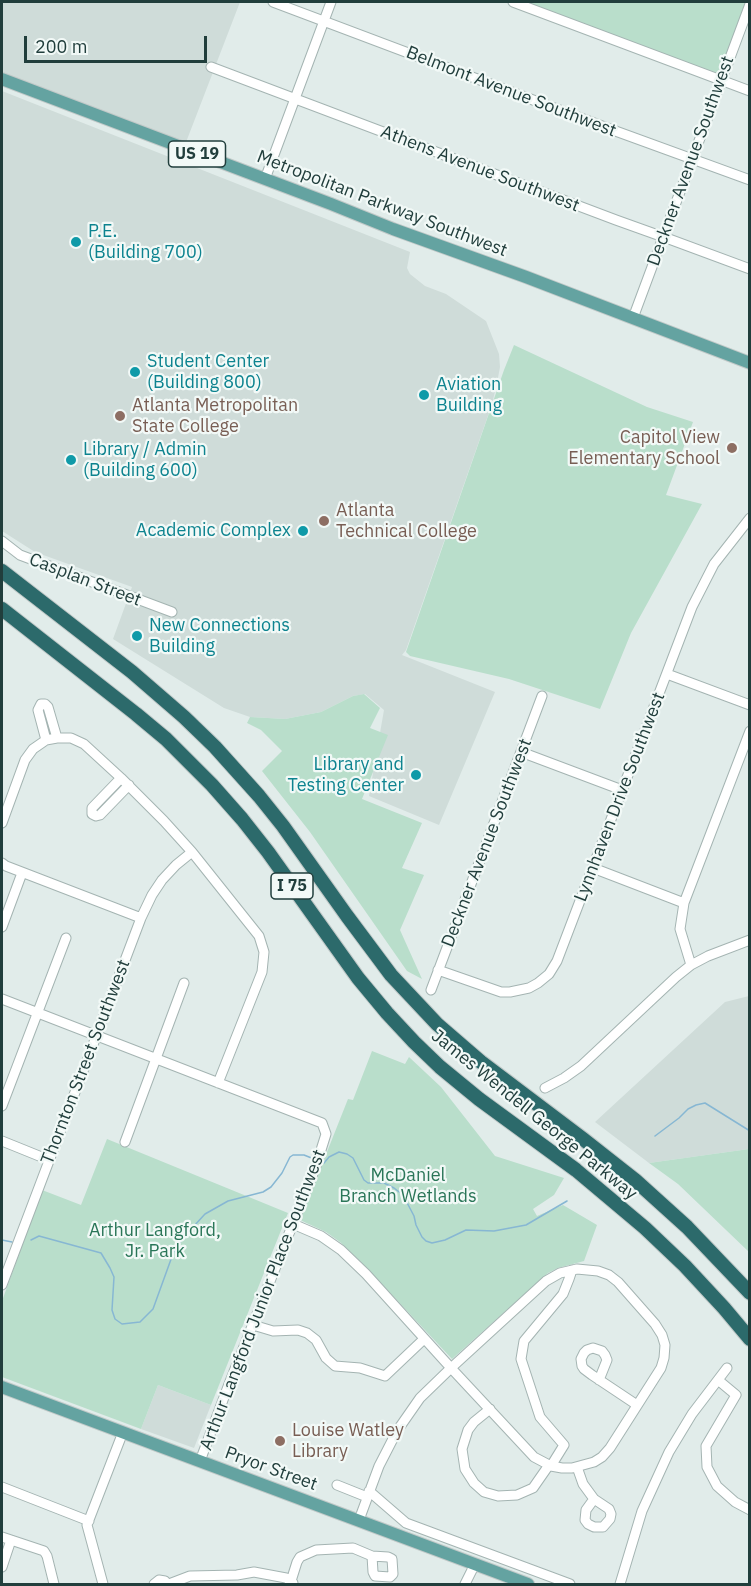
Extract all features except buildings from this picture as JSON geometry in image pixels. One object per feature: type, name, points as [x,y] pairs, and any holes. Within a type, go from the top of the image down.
[{"type":"highway","name":"James Wendell George Parkway","points":[[2,571],[141,679],[215,747],[252,787],[283,826],[392,975],[437,1024],[494,1072],[635,1180],[687,1227],[750,1293]]},
{"type":"highway","name":"James Wendell George Parkway","points":[[2,609],[136,714],[166,739],[212,784],[268,852],[365,987],[414,1042],[479,1099],[576,1170],[645,1228],[685,1266],[750,1339]]},
{"type":"highway","points":[[731,1272],[750,1288]]},
{"type":"main road","name":"Metropolitan Parkway Southwest","points":[[2,79],[750,363]]},
{"type":"main road","name":"Pryor Street","points":[[3,1391],[123,1432],[528,1584]]},
{"type":"street","name":"Belmont Avenue Southwest","points":[[273,2],[750,180]]},
{"type":"street","points":[[265,179],[331,2]]},
{"type":"street","points":[[513,2],[750,91]]},
{"type":"street","name":"Deckner Avenue Southwest","points":[[633,318],[750,4]]},
{"type":"street","name":"Athens Avenue Southwest","points":[[212,68],[750,269]]},
{"type":"street","name":"Lynnhaven Drive Southwest","points":[[438,970],[501,992],[520,991],[538,983],[549,974],[557,962],[692,607],[710,570],[750,518]]},
{"type":"street","name":"Casplan Street","points":[[2,541],[20,555],[172,612]]},
{"type":"street","points":[[667,674],[750,705]]},
{"type":"street","name":"Deckner Avenue Southwest","points":[[431,990],[542,696]]},
{"type":"street","points":[[46,740],[38,710],[41,704],[48,707],[57,738]]},
{"type":"street","points":[[691,965],[680,928],[684,903],[750,731]]},
{"type":"street","points":[[2,823],[25,760],[33,749],[46,740],[71,738],[84,744],[129,785],[192,852],[259,936],[264,952],[262,972],[218,1083]]},
{"type":"street","points":[[521,752],[622,790]]},
{"type":"street","points":[[121,778],[92,808],[92,814],[100,815],[129,785]]},
{"type":"street","name":"Thornton Street Southwest","points":[[2,1285],[141,918],[162,880],[192,852]]},
{"type":"street","points":[[2,863],[22,873],[141,918]]},
{"type":"street","points":[[593,868],[684,903]]},
{"type":"street","points":[[2,927],[22,873]]},
{"type":"street","points":[[2,1106],[66,938]]},
{"type":"street","points":[[545,1088],[581,1066],[691,965],[750,940]]},
{"type":"street","points":[[125,1142],[184,983]]},
{"type":"street","name":"Arthur Langford Junior Place Southwest","points":[[2,999],[322,1123],[326,1134],[316,1166],[200,1461]]},
{"type":"street","points":[[2,1141],[49,1160]]},
{"type":"street","points":[[293,1224],[321,1236],[341,1250],[366,1274],[424,1339],[452,1368],[534,1457],[550,1466],[578,1467],[602,1457],[661,1368],[665,1345],[662,1335],[650,1317],[618,1282],[598,1270],[572,1270],[560,1273],[546,1281],[452,1368],[420,1398],[397,1431],[379,1466],[359,1520]]},
{"type":"street","points":[[490,1409],[468,1430],[462,1449],[465,1469],[474,1483],[484,1492],[498,1496],[517,1495],[533,1488],[564,1445],[540,1417],[521,1359],[524,1341],[563,1294],[572,1270]]},
{"type":"street","points":[[253,1325],[273,1331],[298,1330],[307,1333],[316,1340],[326,1359],[335,1366],[360,1368],[385,1376],[424,1339]]},
{"type":"street","points":[[620,1584],[639,1519],[669,1452],[692,1414],[727,1368]]},
{"type":"street","points":[[599,1380],[637,1406]]},
{"type":"street","points":[[718,1380],[736,1395],[706,1446],[707,1467],[717,1485],[735,1502],[750,1510]]},
{"type":"street","points":[[103,1584],[87,1524],[123,1432]]},
{"type":"street","points":[[578,1467],[583,1484],[594,1499]]},
{"type":"street","points":[[337,1485],[368,1494],[406,1522],[570,1584]]},
{"type":"street","points":[[2,1487],[89,1521]]},
{"type":"street","points":[[2,1567],[6,1538],[44,1551],[54,1584]]},
{"type":"street","points":[[154,1584],[159,1580],[168,1584],[190,1576],[237,1575],[254,1572],[286,1578],[293,1583],[300,1557],[316,1550],[353,1548],[372,1556]]},
{"type":"street","points":[[465,1584],[475,1564]]},
{"type":"shaded area","points":[[2,2],[240,2],[183,150],[2,79]]},
{"type":"shaded area","points":[[2,91],[410,252],[407,268],[410,274],[425,286],[446,294],[486,321],[499,354],[500,367],[492,404],[406,650],[402,655],[495,692],[439,825],[369,796],[384,710],[365,694],[353,696],[321,712],[285,719],[250,717],[224,708],[113,639],[132,587],[35,552],[2,531]]},
{"type":"shaded area","points":[[749,996],[749,1149],[649,1163],[595,1122],[725,1002]]},
{"type":"shaded area","points":[[158,1385],[211,1405],[194,1448],[141,1429]]},
{"type":"green space","points":[[509,2],[748,2],[718,81]]},
{"type":"green space","points":[[514,345],[647,407],[693,422],[666,495],[702,504],[631,633],[600,709],[509,679],[410,656],[406,652]]},
{"type":"green space","points":[[364,694],[380,708],[370,728],[388,735],[362,799],[422,823],[402,868],[424,875],[400,930],[422,979],[407,971],[310,832],[262,771],[282,751],[261,730],[247,723],[250,717],[285,719],[321,712],[353,696]]},
{"type":"green space","name":"McDaniel Branch Wetlands","points":[[372,1051],[405,1064],[409,1057],[441,1087],[495,1156],[564,1178],[554,1195],[533,1209],[537,1216],[563,1205],[597,1225],[584,1261],[548,1273],[452,1359],[340,1242],[326,1232],[300,1220],[348,1099],[353,1100]]},
{"type":"green space","name":"Arthur Langford, Jr. Park","points":[[107,1139],[288,1213],[211,1405],[158,1385],[141,1429],[2,1377],[2,1301],[42,1190],[81,1205]]},
{"type":"green space","points":[[750,1149],[749,1252],[678,1184],[649,1163]]},
{"type":"waterway","points":[[655,1136],[688,1109],[705,1103],[750,1131]]},
{"type":"waterway","points":[[321,1162],[324,1163],[329,1157],[339,1152],[353,1158],[364,1180],[368,1183],[384,1183],[403,1195],[422,1237],[432,1243],[445,1240],[466,1230],[494,1231],[526,1225],[567,1201]]},
{"type":"waterway","points":[[31,1240],[39,1236],[101,1253],[114,1277],[112,1310],[115,1319],[122,1324],[140,1322],[153,1309],[174,1251],[205,1214],[228,1201],[263,1192],[271,1187],[293,1155],[304,1155],[314,1159]]},
{"type":"waterway","points":[[2,1240],[12,1242]]},
{"type":"place","name":"P.E. (Building 700)","points":[[76,242]]},
{"type":"place","name":"Student Center (Building 800)","points":[[135,372]]},
{"type":"place","name":"Aviation Building","points":[[424,395]]},
{"type":"place","name":"Atlanta Metropolitan State College","points":[[120,416]]},
{"type":"place","name":"Capitol View Elementary School","points":[[732,448]]},
{"type":"place","name":"Library / Admin (Building 600)","points":[[71,460]]},
{"type":"place","name":"Atlanta Technical College","points":[[324,521]]},
{"type":"place","name":"Academic Complex","points":[[303,531]]},
{"type":"place","name":"New Connections Building","points":[[137,636]]},
{"type":"place","name":"Library and Testing Center","points":[[416,775]]},
{"type":"place","name":"Louise Watley Library","points":[[280,1441]]}]
